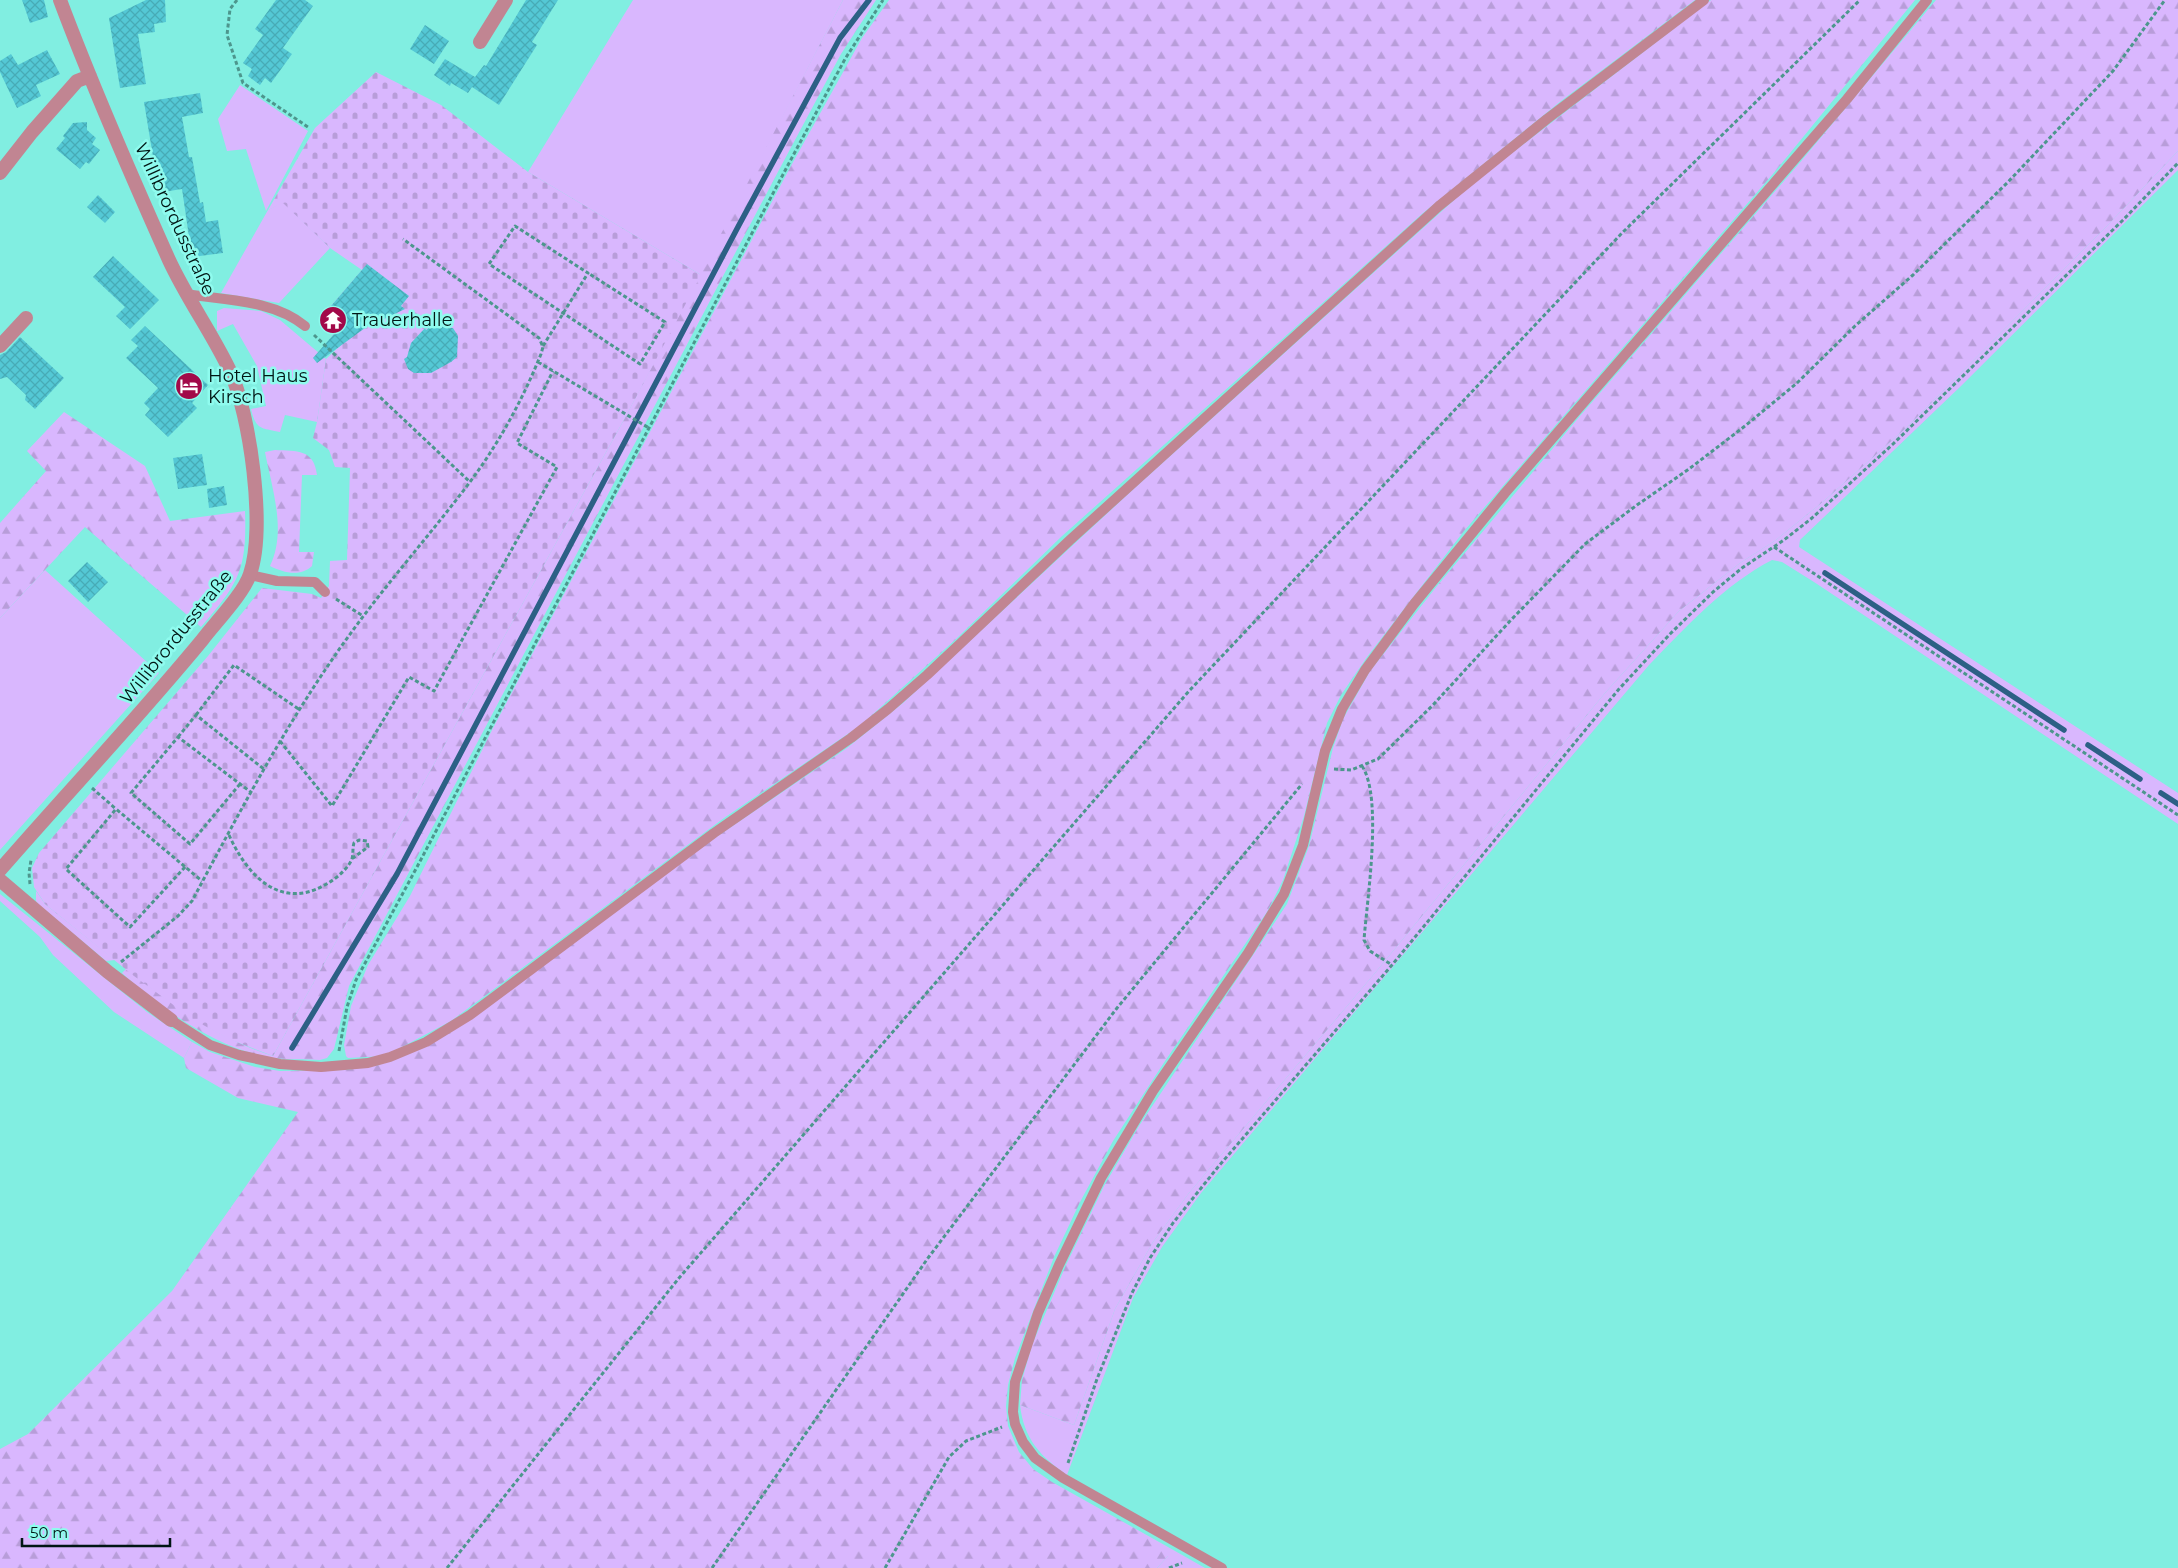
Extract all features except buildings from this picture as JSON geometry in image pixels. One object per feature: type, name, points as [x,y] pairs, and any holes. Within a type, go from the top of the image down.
[{"type":"street","name":"Willibrordusstraße","points":[[0,870],[185,660],[240,592],[250,575],[255,554],[256,515],[244,414],[238,388],[169,260],[90,76],[60,0]]},
{"type":"street","points":[[480,42],[506,0]]},
{"type":"street","points":[[0,173],[32,132],[77,81],[90,76]]},
{"type":"street","points":[[0,346],[26,318]]},
{"type":"street","points":[[0,880],[108,972],[171,1020]]},
{"type":"lane","points":[[171,1020],[210,1045],[238,1055],[280,1064],[337,1066],[378,1061],[396,1055],[426,1042],[464,1020],[714,833],[870,723],[927,675],[1070,540],[1439,206],[1547,119],[1704,0]]},
{"type":"lane","points":[[1222,1568],[1063,1478],[1045,1466],[1028,1450],[1019,1435],[1015,1424],[1013,1401],[1018,1369],[1038,1313],[1068,1244],[1101,1178],[1153,1091],[1248,953],[1277,907],[1290,881],[1301,851],[1322,764],[1336,723],[1355,684],[1414,604],[1505,493],[1847,99],[1928,0]]},
{"type":"lane","points":[[186,294],[271,308],[290,316],[305,326]]},
{"type":"lane","points":[[250,575],[277,581],[315,582],[325,592]]},
{"type":"path","points":[[237,0],[230,9],[227,35],[243,83],[308,127]]},
{"type":"path","points":[[337,1066],[346,1007],[362,968],[417,868],[722,286],[845,59],[883,0]]},
{"type":"path","points":[[447,1568],[679,1278],[1190,690],[1622,234],[1860,0]]},
{"type":"path","points":[[1322,764],[1343,771],[1362,766],[1378,758],[1392,747],[1510,621],[1586,544],[1637,505],[1689,469],[1745,426],[1796,383],[1855,326],[1913,275],[2008,182],[2112,71],[2165,0]]},
{"type":"path","points":[[1063,1478],[1112,1340],[1132,1293],[1150,1258],[1180,1214],[1392,965],[1594,719],[1644,661],[1696,607],[1730,577],[1812,518],[1893,444],[2123,220],[2178,163]]},
{"type":"path","points":[[515,226],[588,273],[666,322],[640,364],[489,264],[515,226]]},
{"type":"path","points":[[404,239],[539,338],[543,347]]},
{"type":"path","points":[[108,972],[182,912],[192,901],[280,741],[337,652],[363,616],[470,482],[510,420],[538,362],[543,347],[588,273]]},
{"type":"path","points":[[305,326],[470,482]]},
{"type":"path","points":[[538,362],[648,428]]},
{"type":"path","points":[[280,741],[332,806],[409,677],[434,691],[557,467],[517,443],[553,371]]},
{"type":"path","points":[[1774,547],[2178,815]]},
{"type":"path","points":[[325,592],[363,616]]},
{"type":"path","points":[[240,784],[190,844],[130,793],[196,715],[234,665],[300,710]]},
{"type":"path","points":[[196,715],[264,770]]},
{"type":"path","points":[[178,737],[252,793]]},
{"type":"path","points":[[1362,766],[1370,782],[1373,822],[1364,940],[1370,951],[1392,965]]},
{"type":"path","points":[[80,778],[202,881]]},
{"type":"path","points":[[712,1568],[940,1243],[1117,1008],[1303,782]]},
{"type":"path","points":[[116,809],[66,869],[130,927],[185,866]]},
{"type":"path","points":[[228,834],[239,856],[251,872],[273,889],[286,893],[298,894],[321,887],[336,878],[353,858],[368,847],[367,841],[358,840],[354,843],[352,848],[353,858]]},
{"type":"path","points":[[884,1568],[949,1457],[958,1448],[977,1435],[1015,1424]]},
{"type":"green space","points":[[633,0],[843,0],[701,275],[528,172]]},
{"type":"green space","points":[[843,0],[876,0],[841,54],[780,168],[349,986],[334,1049],[327,1058],[320,1060],[280,1059],[253,1054],[212,1037],[173,1014],[122,973],[126,969],[178,1008],[232,1040],[273,1056],[626,416]]},
{"type":"green space","points":[[889,0],[1695,0],[1561,101],[1423,213],[1061,537],[956,639],[861,725],[724,818],[451,1021],[385,1056],[348,1058],[344,1045],[351,1006],[368,965],[410,896],[492,730],[792,164],[862,38]]},
{"type":"green space","points":[[1711,0],[1915,0],[1772,175],[1464,531],[1367,657],[1341,695],[1327,723],[1304,816],[1283,880],[1267,912],[1113,1141],[1080,1202],[1054,1257],[1015,1358],[1008,1385],[1006,1406],[1008,1426],[1019,1452],[1033,1469],[1052,1482],[1168,1547],[1168,1556],[1157,1568],[0,1568],[0,1449],[28,1434],[172,1291],[298,1112],[238,1098],[186,1068],[184,1058],[192,1042],[210,1052],[255,1067],[280,1071],[346,1070],[379,1065],[474,1017],[709,842],[847,748],[903,703],[1127,495],[1473,183]]},
{"type":"green space","points":[[1936,0],[2178,0],[2178,151],[2105,228],[1908,426],[1825,500],[1776,540],[1740,563],[1679,611],[1605,693],[1375,973],[1189,1193],[1153,1242],[1115,1309],[1074,1425],[1020,1405],[1022,1380],[1032,1345],[1066,1265],[1104,1186],[1139,1126],[1287,904],[1309,846],[1333,748],[1343,719],[1370,671],[1437,586],[1580,416],[1797,166]]},
{"type":"green space","points":[[376,72],[441,105],[528,172],[701,275],[626,416],[273,1056],[229,1039],[194,1020],[134,976],[45,904],[34,887],[32,868],[39,853],[208,656],[262,588],[312,594],[321,598],[329,586],[330,561],[347,560],[350,468],[335,467],[329,450],[313,438],[326,359],[340,346],[331,338],[334,333],[319,320],[362,270],[330,248],[283,203],[268,210],[315,128]]},
{"type":"green space","points":[[240,85],[308,131],[266,211],[246,149],[227,151],[218,119]]},
{"type":"green space","points":[[2178,151],[2178,170],[1961,386],[1800,540],[1799,547],[2178,793],[2178,824],[1782,562],[1772,560],[1754,570],[1707,607],[1649,665],[1201,1193],[1162,1247],[1133,1298],[1067,1475],[1049,1461],[1035,1446],[1025,1428],[1020,1405],[1074,1425],[1115,1309],[1153,1242],[1189,1193],[1375,973],[1605,693],[1679,611],[1740,563],[1776,540],[1825,500],[1908,426],[2105,228]]},
{"type":"green space","points":[[283,202],[330,248],[279,303],[221,293],[268,210]]},
{"type":"green space","points":[[224,308],[261,311],[280,320],[326,359],[317,422],[285,415],[280,432],[264,429],[257,424],[251,409],[266,406],[257,366],[233,324],[217,331],[217,311]]},
{"type":"green space","points":[[64,412],[145,466],[170,521],[245,511],[244,548],[238,575],[224,599],[201,627],[85,527],[0,618],[0,523],[46,471],[27,451]]},
{"type":"green space","points":[[275,450],[303,453],[312,460],[317,475],[302,475],[299,552],[314,552],[312,566],[297,573],[286,572],[270,566],[275,553],[278,524],[265,452]]},
{"type":"green space","points":[[45,570],[159,673],[0,850],[0,618]]},
{"type":"green space","points":[[36,891],[45,904],[115,960],[106,961],[39,905],[36,901]]},
{"type":"green space","points":[[0,894],[147,1012],[192,1042],[184,1058],[114,1012],[53,955],[40,937],[0,901]]},
{"type":"green space","points":[[1168,1547],[1205,1568],[1157,1568],[1168,1556]]},
{"type":"waterway","points":[[292,1048],[397,874],[739,225],[840,38],[869,0]]},
{"type":"waterway","points":[[1825,573],[2064,730]]},
{"type":"waterway","points":[[2088,745],[2140,779]]},
{"type":"waterway","points":[[2161,793],[2178,804]]},
{"type":"place","name":"Trauerhalle","points":[[333,320]]},
{"type":"place","name":"Hotel Haus Kirsch","points":[[189,386]]}]
